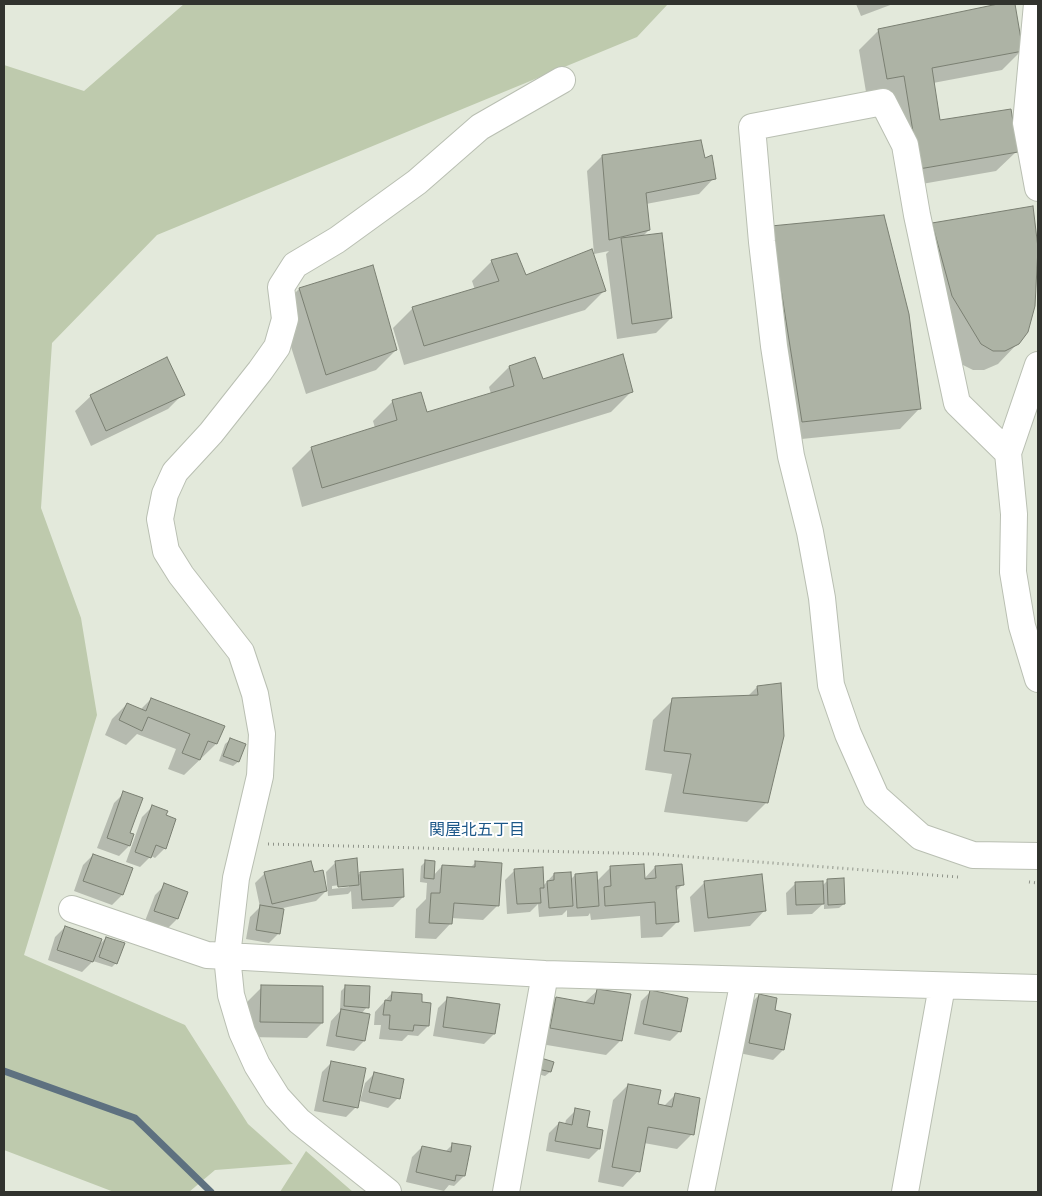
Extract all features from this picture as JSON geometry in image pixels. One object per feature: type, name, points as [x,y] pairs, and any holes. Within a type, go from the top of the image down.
[{"type":"street","points":[[1037,4],[1026,123],[1038,188]]},
{"type":"street","points":[[388,1192],[299,1121],[277,1097],[257,1065],[242,1032],[231,995],[227,956],[236,878],[260,776],[262,734],[255,694],[242,652],[181,574],[166,551],[160,519],[165,494],[175,472],[211,433],[277,347],[285,319],[281,287],[295,265],[337,240],[417,182],[480,127],[562,80]]},
{"type":"street","points":[[1008,453],[957,402],[917,216],[905,145],[883,102],[752,127],[762,242],[774,346],[791,456],[812,542],[822,598],[832,685],[848,734],[876,797],[921,837],[973,855],[1038,856]]},
{"type":"street","points":[[1038,365],[1008,453],[1014,514],[1013,572],[1022,626],[1038,678]]},
{"type":"street","points":[[72,909],[207,955],[545,974],[1038,988]]},
{"type":"street","points":[[506,1192],[545,974]]},
{"type":"street","points":[[701,1192],[744,980]]},
{"type":"street","points":[[905,1192],[942,986]]},
{"type":"path","points":[[245,844],[653,854],[959,877]]},
{"type":"path","points":[[1028,882],[1038,883]]},
{"type":"green space","points":[[184,4],[668,4],[637,37],[157,235],[52,343],[41,508],[81,618],[97,715],[24,955],[185,1025],[248,1124],[293,1164],[215,1170],[189,1192],[114,1192],[4,1150],[4,65],[84,91]]},
{"type":"green space","points":[[306,1151],[353,1192],[280,1192]]},
{"type":"building","points":[[998,4],[1015,4],[1023,51],[932,68],[940,120],[1011,109],[1018,152],[919,169],[904,76],[887,79],[878,29]]},
{"type":"building","points":[[701,140],[705,158],[712,155],[716,179],[646,193],[650,230],[609,240],[602,155]]},
{"type":"building","points":[[1033,206],[1038,248],[1035,306],[1028,332],[1019,344],[1005,351],[993,351],[981,344],[952,296],[932,223]]},
{"type":"building","points":[[884,215],[909,314],[921,409],[802,422],[771,226]]},
{"type":"building","points":[[662,233],[672,318],[632,324],[621,238]]},
{"type":"building","points":[[592,249],[606,291],[424,346],[412,307],[499,281],[491,260],[517,253],[526,275]]},
{"type":"building","points":[[373,265],[397,350],[326,375],[299,288]]},
{"type":"building","points":[[623,354],[633,392],[322,488],[311,447],[397,420],[392,400],[421,392],[427,412],[514,386],[509,366],[535,357],[543,379]]},
{"type":"building","points":[[167,357],[185,395],[106,431],[90,395]]},
{"type":"building","points":[[781,683],[784,736],[768,803],[683,793],[691,754],[664,751],[672,698],[758,695],[757,686]]},
{"type":"building","points":[[151,698],[225,726],[217,744],[208,741],[200,760],[182,753],[190,734],[148,717],[142,731],[119,720],[127,703],[146,711]]},
{"type":"building","points":[[230,738],[246,744],[239,762],[223,756]]},
{"type":"building","points":[[123,791],[143,798],[130,833],[134,834],[130,846],[107,838]]},
{"type":"building","points":[[152,805],[168,811],[166,815],[176,819],[166,849],[156,845],[151,858],[135,852]]},
{"type":"building","points":[[93,854],[133,868],[123,895],[83,881]]},
{"type":"building","points":[[357,858],[359,885],[338,887],[335,861]]},
{"type":"building","points":[[425,860],[435,861],[434,879],[424,878]]},
{"type":"building","points":[[311,861],[314,872],[323,870],[327,891],[272,904],[264,872]]},
{"type":"building","points":[[475,861],[502,863],[499,906],[454,903],[452,924],[429,923],[431,893],[440,893],[442,865],[475,867]]},
{"type":"building","points":[[644,864],[645,879],[656,878],[655,866],[682,864],[684,885],[676,886],[679,922],[656,924],[655,902],[605,906],[604,887],[611,886],[610,866]]},
{"type":"building","points":[[543,867],[544,888],[540,888],[541,903],[517,904],[514,869]]},
{"type":"building","points":[[403,869],[404,897],[362,900],[360,872]]},
{"type":"building","points":[[571,872],[573,906],[549,908],[547,881],[554,880],[554,873]]},
{"type":"building","points":[[597,872],[599,906],[577,908],[575,874]]},
{"type":"building","points":[[762,874],[766,911],[708,918],[704,881]]},
{"type":"building","points":[[844,878],[845,904],[828,905],[827,879]]},
{"type":"building","points":[[823,881],[824,904],[796,905],[795,882]]},
{"type":"building","points":[[164,883],[188,892],[178,919],[154,911]]},
{"type":"building","points":[[260,905],[284,909],[280,934],[256,930]]},
{"type":"building","points":[[65,926],[102,939],[93,962],[57,950]]},
{"type":"building","points":[[106,937],[125,943],[117,964],[99,957]]},
{"type":"building","points":[[261,985],[323,986],[323,1023],[260,1022]]},
{"type":"building","points":[[345,985],[370,986],[369,1008],[344,1006]]},
{"type":"building","points":[[597,989],[631,994],[622,1041],[550,1028],[556,997],[594,1004]]},
{"type":"building","points":[[650,990],[688,998],[681,1032],[643,1024]]},
{"type":"building","points":[[392,992],[422,994],[422,1002],[431,1003],[429,1026],[414,1025],[413,1031],[389,1029],[390,1015],[383,1015],[385,1000],[391,1001]]},
{"type":"building","points":[[759,994],[777,998],[775,1010],[791,1014],[784,1050],[749,1043]]},
{"type":"building","points":[[447,997],[500,1004],[495,1034],[443,1027]]},
{"type":"building","points":[[341,1009],[370,1014],[365,1041],[336,1036]]},
{"type":"building","points":[[541,1058],[554,1062],[551,1072],[538,1069]]},
{"type":"building","points":[[331,1061],[366,1068],[358,1108],[323,1101]]},
{"type":"building","points":[[374,1072],[404,1079],[400,1099],[369,1092]]},
{"type":"building","points":[[628,1084],[661,1090],[658,1104],[672,1107],[675,1093],[700,1098],[694,1135],[648,1127],[640,1172],[612,1167]]},
{"type":"building","points":[[575,1108],[590,1111],[587,1127],[603,1130],[600,1149],[555,1141],[559,1122],[572,1125]]},
{"type":"building","points":[[452,1143],[471,1146],[465,1176],[456,1175],[455,1181],[416,1172],[422,1146],[451,1152]]},
{"type":"waterway","points":[[4,1071],[135,1118],[211,1192]]},
{"type":"district","name":"関屋北五丁目","points":[[477,830]]}]
